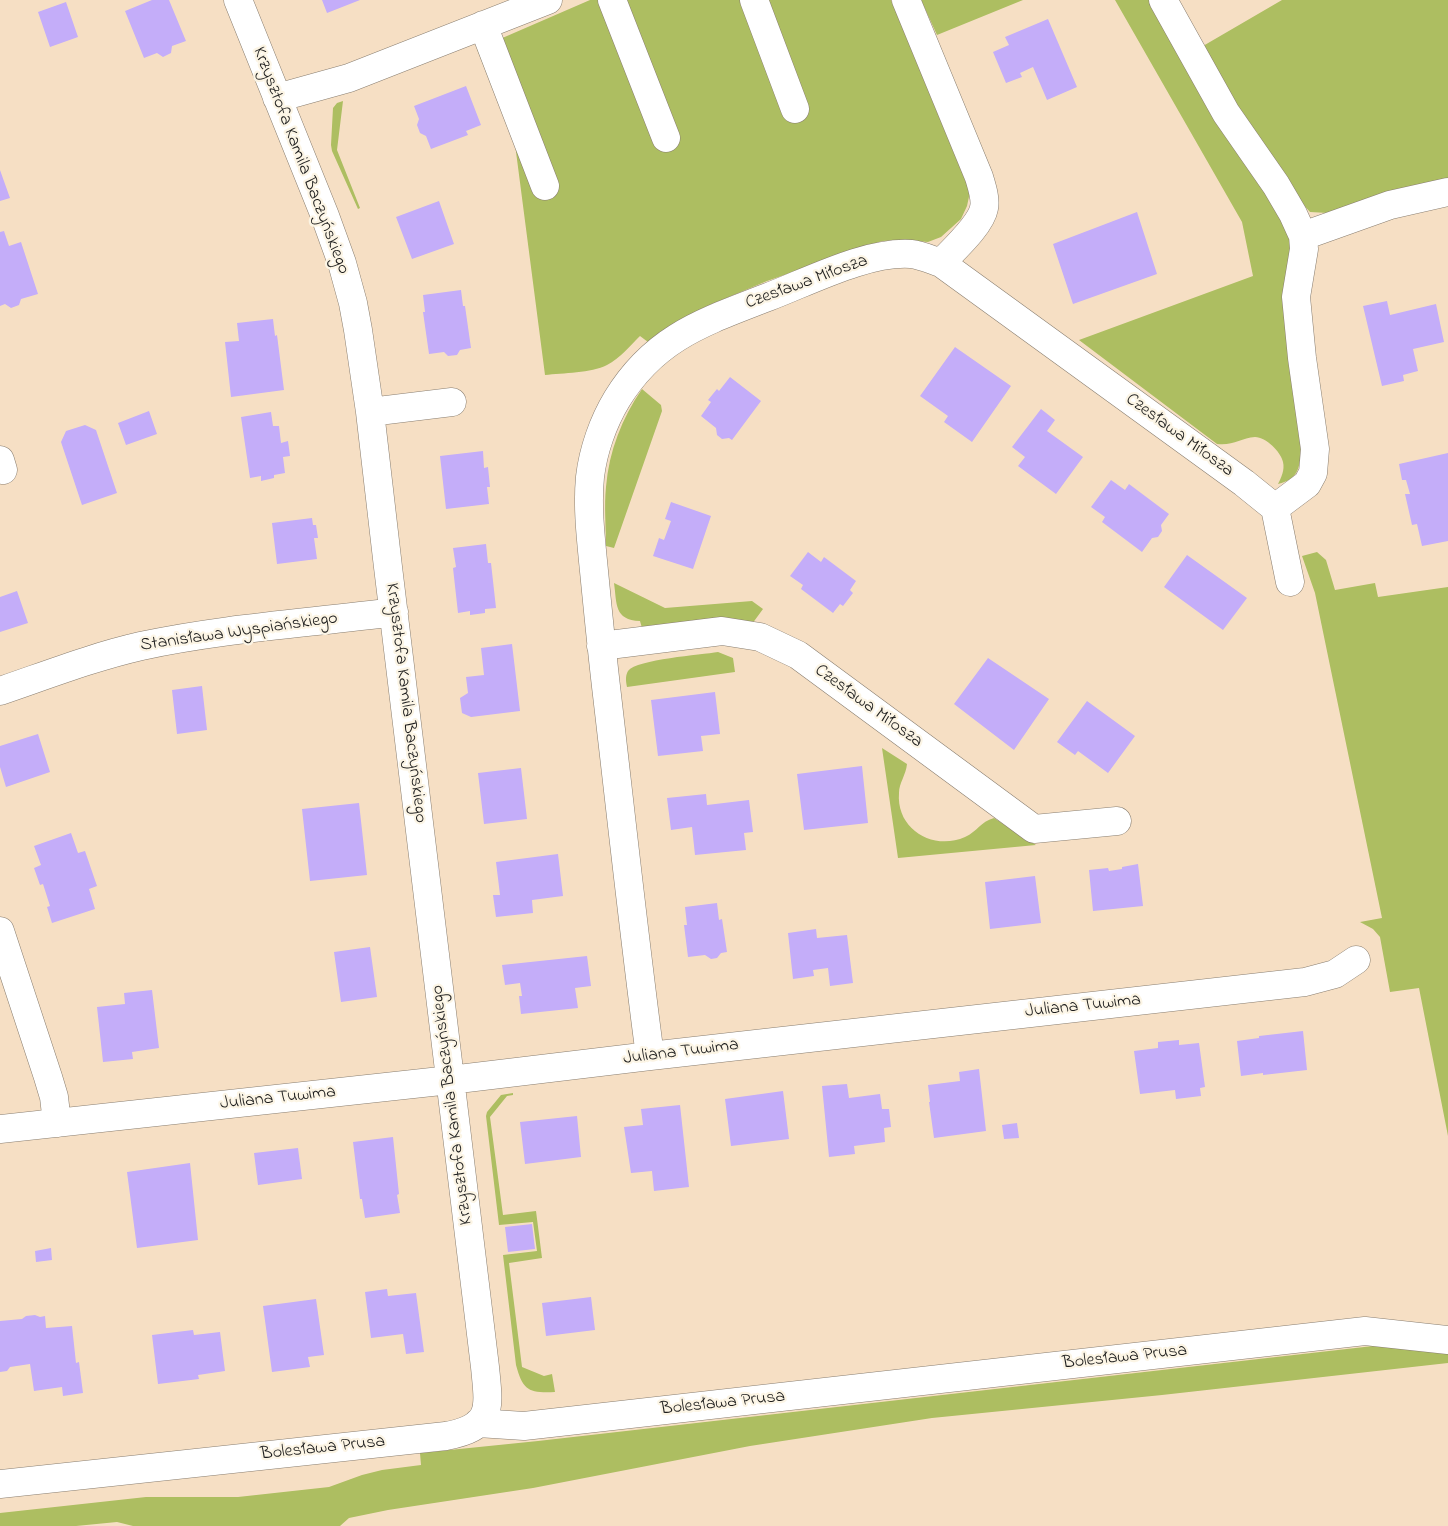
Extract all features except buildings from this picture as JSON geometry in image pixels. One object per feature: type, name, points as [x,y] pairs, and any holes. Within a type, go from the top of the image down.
[{"type":"street","name":"Krzysztofa Kamila Baczyńskiego","points":[[238,0],[325,216],[342,263],[354,312],[370,412],[487,1384],[487,1406],[484,1416],[478,1423]]},
{"type":"street","points":[[277,98],[349,78],[548,0]]},
{"type":"street","points":[[612,0],[666,138]]},
{"type":"street","points":[[754,0],[795,109]]},
{"type":"street","points":[[906,0],[979,178],[985,207],[979,221],[941,263]]},
{"type":"street","points":[[1163,0],[1226,113],[1276,185],[1303,236],[1304,249],[1296,297],[1302,358],[1315,450],[1313,472],[1307,484],[1275,508],[1290,582]]},
{"type":"street","points":[[483,25],[545,186]]},
{"type":"street","points":[[1303,236],[1390,204],[1448,192]]},
{"type":"street","name":"Czesława Miłosza","points":[[650,1056],[602,646],[590,526],[590,478],[597,446],[616,400],[649,358],[664,345],[688,330],[719,316],[859,262],[885,256],[913,254],[941,263],[1244,483],[1275,508]]},
{"type":"street","points":[[370,412],[452,402]]},
{"type":"street","name":"Stanisława Wyspiańskiego","points":[[0,691],[141,646],[241,630],[394,612]]},
{"type":"street","name":"Czesława Miłosza","points":[[602,646],[722,631],[760,637],[798,655],[1034,829],[1117,821]]},
{"type":"street","points":[[0,931],[54,1097],[57,1123]]},
{"type":"street","name":"Juliana Tuwima","points":[[0,1129],[450,1080],[1305,982],[1336,974],[1356,960]]},
{"type":"street","name":"Bolesława Prusa","points":[[0,1484],[446,1436],[468,1431],[478,1423],[524,1426],[1365,1331],[1448,1340]]},
{"type":"green space","points":[[590,0],[891,0],[970,192],[967,206],[961,219],[941,237],[928,242],[882,241],[767,281],[705,307],[678,321],[648,342],[640,336],[625,352],[600,368],[545,375],[515,144],[477,49]]},
{"type":"green space","points":[[921,0],[1023,0],[937,35]]},
{"type":"green space","points":[[1115,0],[1152,0],[1264,185],[1289,237],[1293,250],[1301,448],[1297,471],[1285,482],[1278,484],[1283,471],[1283,462],[1279,454],[1268,442],[1255,437],[1228,444],[1217,444],[1079,340],[1253,276],[1242,222]]},
{"type":"green space","points":[[1282,0],[1448,0],[1448,182],[1328,213],[1310,212],[1291,191],[1237,114],[1203,46]]},
{"type":"green space","points":[[343,101],[337,150],[360,208],[358,209],[331,145],[333,108],[337,103]]},
{"type":"green space","points":[[642,389],[661,405],[662,411],[614,548],[606,546],[605,502],[610,461],[613,448],[628,411]]},
{"type":"green space","points":[[1317,552],[1326,560],[1335,590],[1375,583],[1378,597],[1448,587],[1448,1136],[1419,988],[1390,992],[1380,937],[1373,929],[1360,922],[1382,918],[1315,593],[1302,556]]},
{"type":"green space","points":[[614,583],[665,608],[752,601],[763,609],[752,624],[642,628],[640,621],[625,618],[618,610]]},
{"type":"green space","points":[[718,652],[733,658],[735,672],[627,687],[628,671],[643,663]]},
{"type":"green space","points":[[882,748],[907,764],[899,789],[900,806],[910,827],[919,834],[930,839],[953,841],[969,835],[985,822],[994,818],[1036,845],[898,858]]},
{"type":"green space","points":[[513,1093],[513,1095],[507,1096],[490,1117],[503,1215],[536,1211],[542,1258],[509,1263],[522,1367],[544,1376],[552,1374],[555,1392],[539,1392],[528,1389],[521,1380],[516,1365],[503,1255],[537,1251],[533,1222],[499,1225],[486,1116],[487,1112],[501,1095]]},
{"type":"green space","points":[[1373,1346],[1400,1347],[1448,1354],[1448,1363],[1162,1395],[932,1418],[750,1446],[533,1488],[388,1510],[349,1518],[340,1526],[133,1526],[117,1522],[76,1526],[0,1526],[0,1513],[146,1497],[238,1497],[329,1487],[382,1470],[421,1465],[420,1453]]}]
